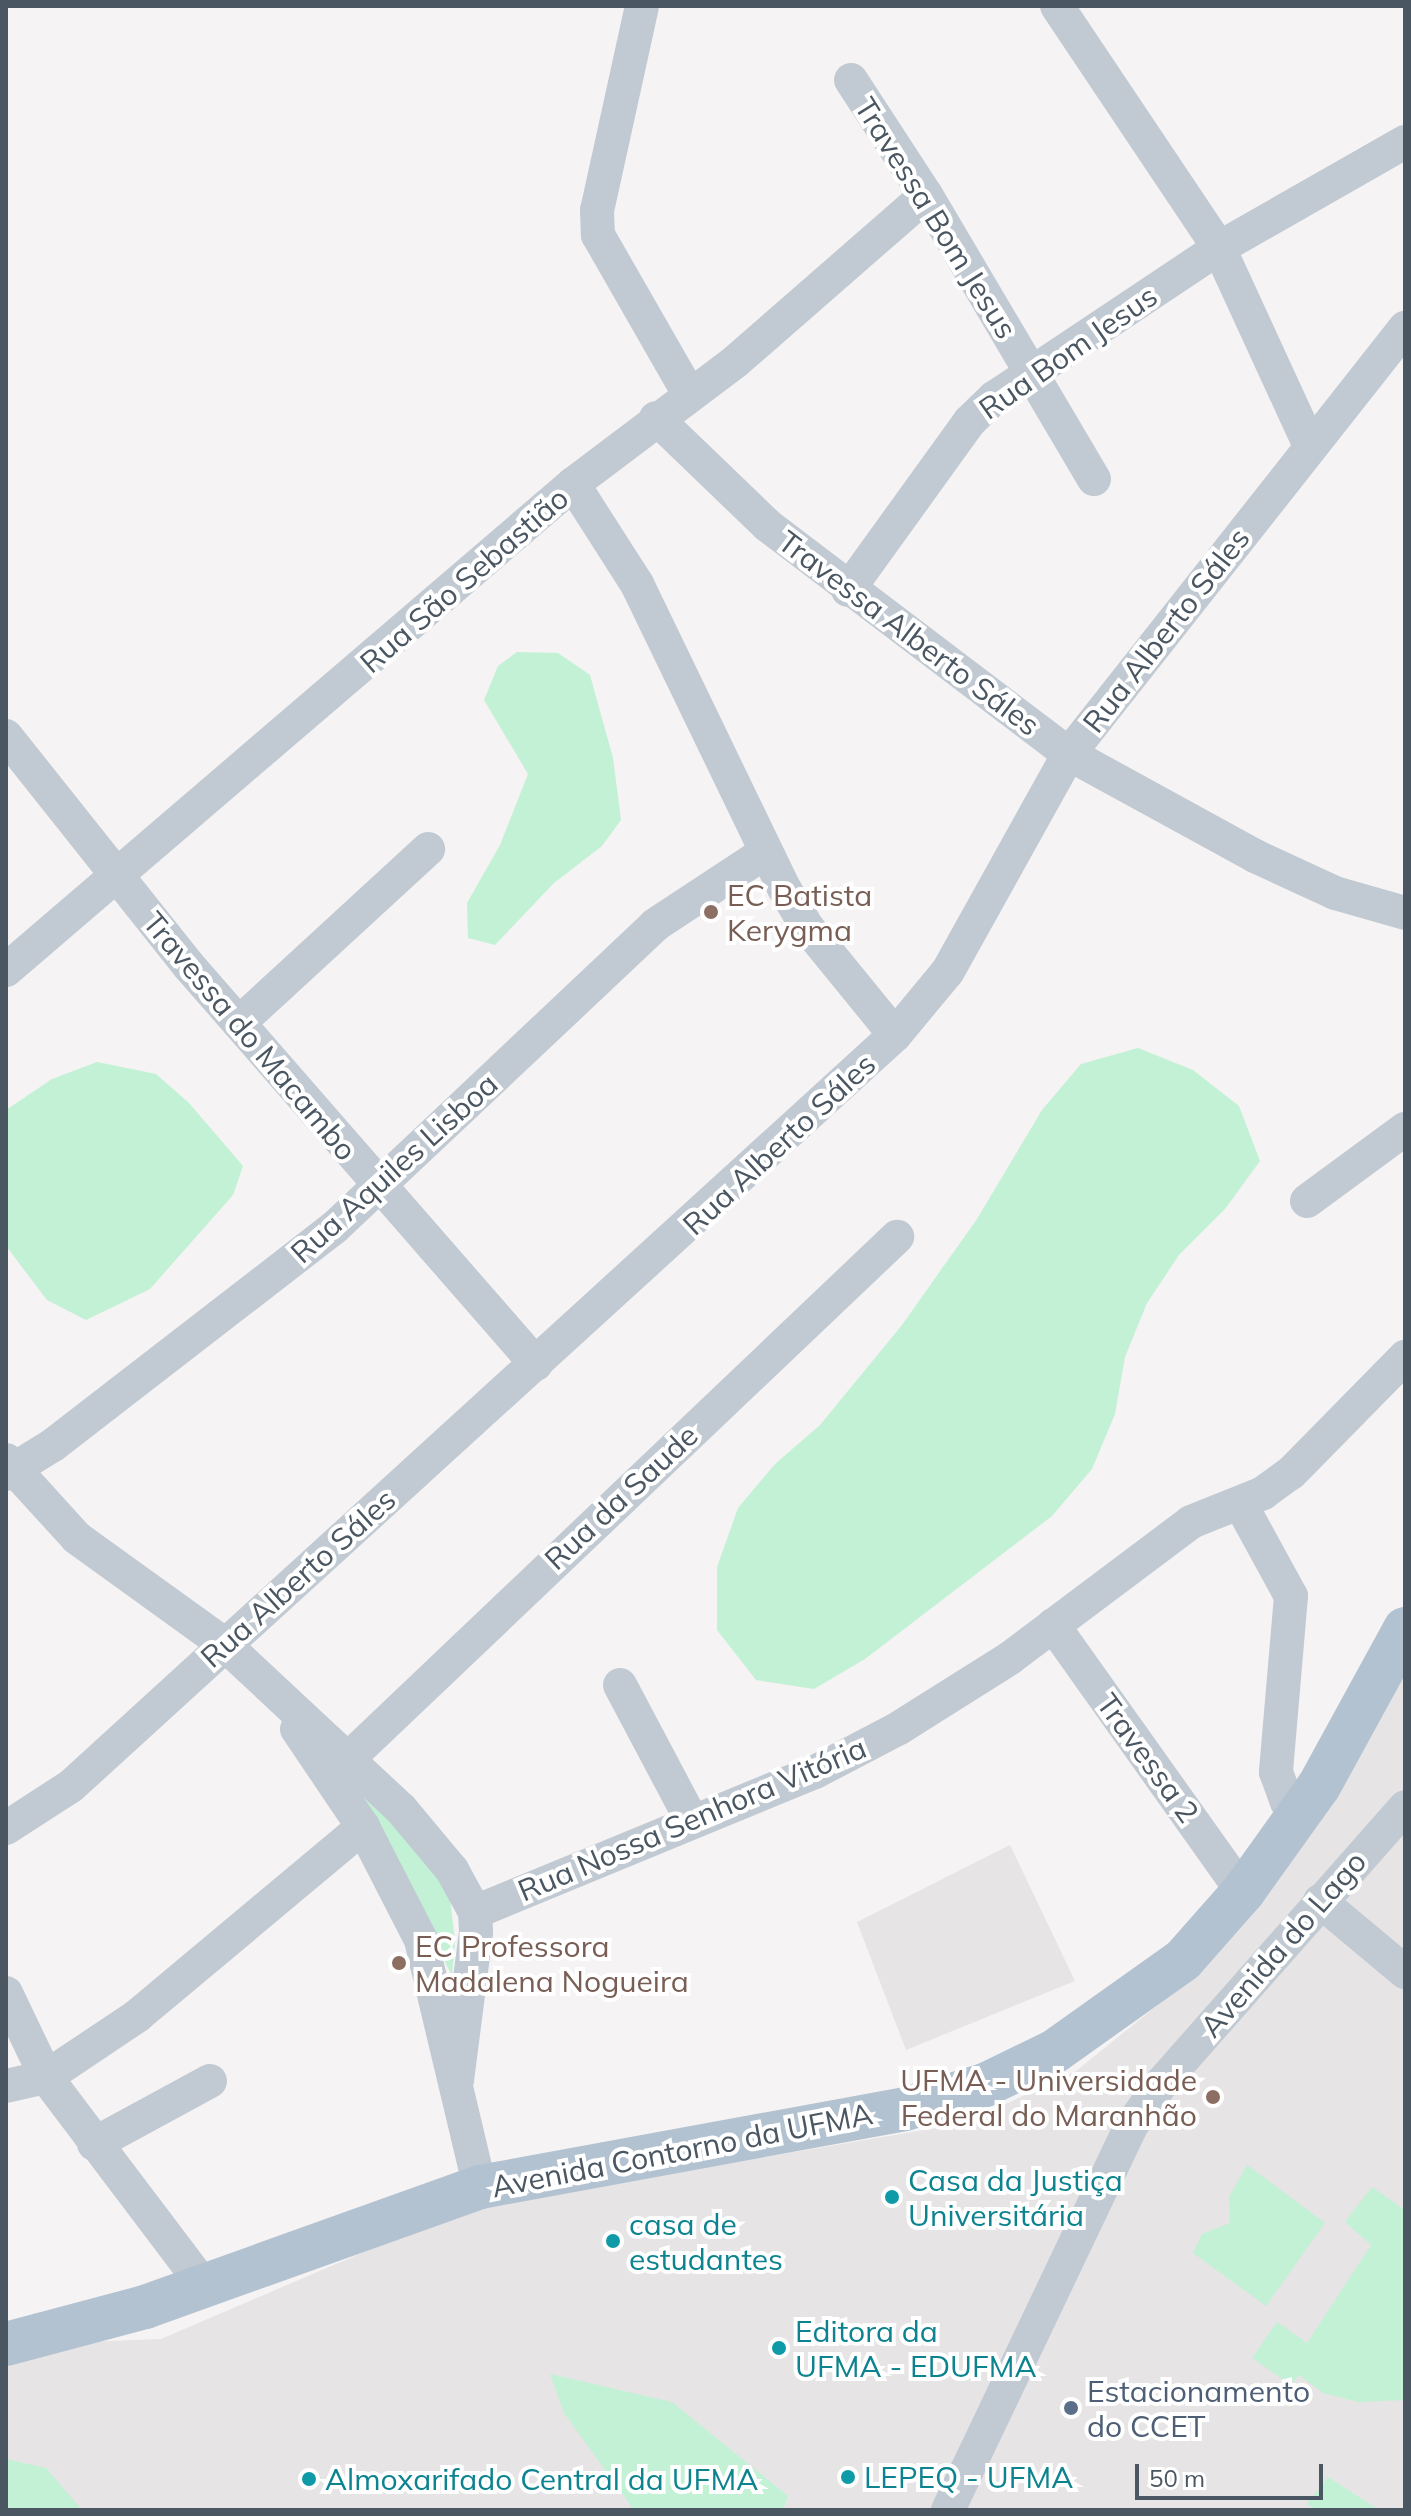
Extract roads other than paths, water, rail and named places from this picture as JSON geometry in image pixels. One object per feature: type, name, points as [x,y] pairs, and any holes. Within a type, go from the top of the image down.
[{"type":"main road","name":"Avenida Contorno da UFMA","points":[[6,2344],[71,2331],[480,2187],[905,2109],[985,2085],[1055,2051],[1138,1996],[1183,1960],[1243,1892],[1300,1814],[1405,1629]]},
{"type":"street","points":[[642,6],[597,210],[598,235],[689,394]]},
{"type":"street","points":[[1057,6],[1219,248],[1310,446]]},
{"type":"street","name":"Travessa Bom Jesus","points":[[851,80],[926,195],[1094,479]]},
{"type":"street","name":"Rua Bom Jesus","points":[[848,590],[969,422],[1031,373],[1219,248],[1405,142]]},
{"type":"street","name":"Rua São Sebastião","points":[[6,970],[573,484],[828,285],[926,195]]},
{"type":"street","name":"Rua Alberto Sáles","points":[[6,1828],[71,1786],[895,1035],[948,971],[1069,754],[1405,328]]},
{"type":"street","name":"Travessa Alberto Sáles","points":[[656,418],[767,525],[848,590],[1069,754],[1255,856],[1335,893],[1405,913]]},
{"type":"street","points":[[573,484],[637,584],[764,853],[807,927],[895,1035]]},
{"type":"street","name":"Travessa do Macambo","points":[[6,736],[115,877],[378,1187],[536,1364]]},
{"type":"street","points":[[239,1023],[428,849]]},
{"type":"street","name":"Rua Aquiles Lisboa","points":[[8,1468],[53,1445],[233,1308],[378,1187],[655,925],[764,853]]},
{"type":"street","points":[[1307,1201],[1405,1129]]},
{"type":"street","name":"Rua da Saude","points":[[348,1759],[897,1237]]},
{"type":"street","name":"Rua Nossa Senhora Vitória","points":[[475,1912],[815,1772],[899,1728],[1053,1625],[1191,1522],[1240,1503],[1291,1473],[1405,1357]]},
{"type":"street","points":[[8,1468],[77,1538],[224,1644],[401,1809],[452,1870],[475,1912],[457,2080]]},
{"type":"street","points":[[1240,1503],[1291,1596],[1276,1772],[1287,1802],[1300,1814]]},
{"type":"street","name":"Travessa 2","points":[[1053,1625],[1243,1892]]},
{"type":"street","points":[[261,1680],[363,1827],[421,1940],[457,2080],[480,2187]]},
{"type":"street","points":[[620,1685],[692,1821]]},
{"type":"street","name":"Avenida do Lago","points":[[948,2510],[1131,2126],[1320,1901],[1405,1807]]},
{"type":"street","points":[[6,2086],[46,2077],[137,2016],[363,1827]]},
{"type":"street","points":[[1320,1901],[1405,1972]]},
{"type":"street","points":[[6,1993],[46,2077],[202,2283]]},
{"type":"street","points":[[94,2144],[210,2081]]},
{"type":"place","name":"EC Batista Kerygma","points":[[711,912]]},
{"type":"place","name":"EC Professora Madalena Nogueira","points":[[399,1963]]},
{"type":"place","name":"UFMA - Universidade Federal do Maranhão","points":[[1213,2097]]},
{"type":"place","name":"Casa da Justiça Universitária","points":[[892,2197]]},
{"type":"place","name":"casa de estudantes","points":[[613,2241]]},
{"type":"place","name":"Editora da UFMA - EDUFMA","points":[[779,2348]]},
{"type":"place","name":"Estacionamento do CCET","points":[[1071,2408]]},
{"type":"place","name":"LEPEQ - UFMA","points":[[848,2477]]},
{"type":"place","name":"Almoxarifado Central da UFMA","points":[[309,2479]]}]
